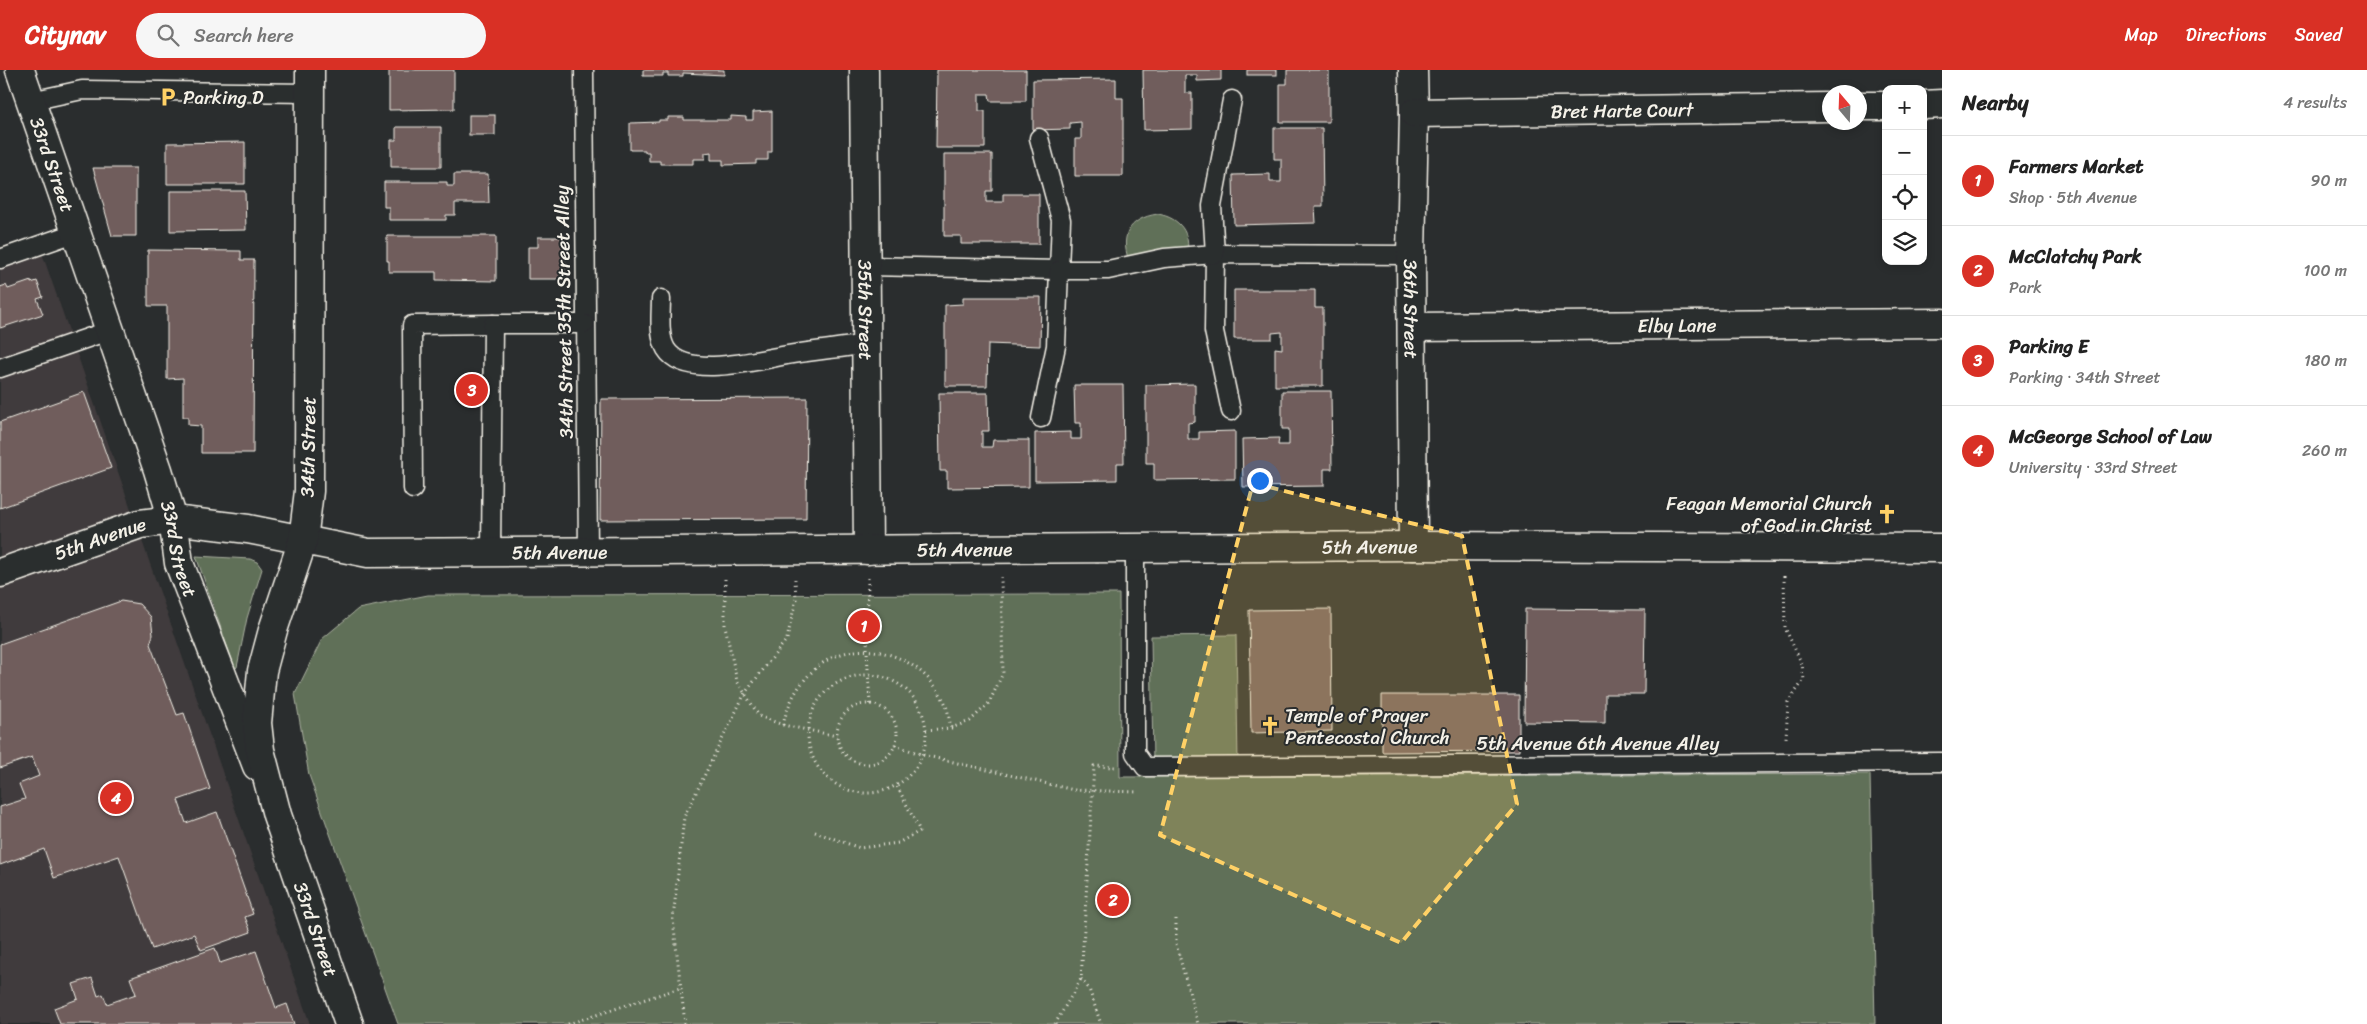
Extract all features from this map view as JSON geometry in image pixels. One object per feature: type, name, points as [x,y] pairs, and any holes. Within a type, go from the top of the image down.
[{"type":"street","name":"33rd Street","points":[[20,70],[111,330],[173,520],[179,563],[277,816],[349,1024]]},
{"type":"street","name":"35th Street","points":[[864,70],[868,550]]},
{"type":"street","name":"36th Street","points":[[1413,70],[1411,255],[1414,546]]},
{"type":"street","name":"34th Street","points":[[277,816],[260,750],[257,723],[258,699],[273,630],[303,540],[309,491],[310,81]]},
{"type":"street","points":[[1927,105],[1942,104]]},
{"type":"street","points":[[1867,106],[1882,106]]},
{"type":"street","name":"Bret Harte Court","points":[[1414,113],[1822,107]]},
{"type":"street","name":"Elby Lane","points":[[1412,326],[1942,323]]},
{"type":"street","name":"5th Avenue","points":[[0,573],[140,524],[173,520],[248,529],[368,553],[1414,546],[1942,548]]},
{"type":"lane","name":"34th Street 35th Street Alley","points":[[584,70],[588,553]]},
{"type":"lane","points":[[31,101],[82,90],[310,81]]},
{"type":"lane","points":[[1231,411],[1214,331],[1215,254],[1213,199],[1232,100]]},
{"type":"lane","points":[[1039,138],[1061,220],[1056,346],[1041,418]]},
{"type":"lane","points":[[0,259],[77,232]]},
{"type":"lane","points":[[867,266],[1108,270],[1164,258],[1215,254],[1411,255]]},
{"type":"lane","points":[[661,299],[663,341],[670,354],[686,364],[736,365],[867,344]]},
{"type":"lane","points":[[491,553],[493,324]]},
{"type":"lane","points":[[412,489],[412,325],[585,324]]},
{"type":"lane","points":[[0,368],[111,330]]},
{"type":"lane","points":[[1134,549],[1135,753],[1145,767]]},
{"type":"lane","name":"5th Avenue 6th Avenue Alley","points":[[1145,767],[1942,762]]},
{"type":"path","points":[[1785,548],[1785,628],[1802,664],[1804,680],[1788,702],[1785,763]]},
{"type":"path","points":[[926,730],[951,728],[970,721],[988,703],[1002,673],[1001,549]]},
{"type":"path","points":[[868,550],[867,651],[870,704]]},
{"type":"path","points":[[685,1024],[673,919],[684,817],[745,693],[787,639],[796,599],[795,551]]},
{"type":"path","points":[[724,552],[725,626],[737,681],[760,716],[783,725],[837,736]]},
{"type":"path","points":[[783,725],[786,710],[800,684],[821,664],[847,653],[876,651],[904,658],[927,676],[944,700],[951,728]]},
{"type":"path","points":[[868,675],[885,678],[901,685],[914,697],[923,713],[926,730],[923,755],[912,773],[896,786],[879,792],[861,794],[843,789],[828,779],[816,766],[809,749],[807,731],[811,713],[820,697],[834,685],[850,677],[868,675]]},
{"type":"path","points":[[860,704],[879,706],[893,718],[897,727],[895,745],[882,760],[862,764],[844,754],[839,746],[837,736],[838,726],[843,716],[850,709],[860,704]]},
{"type":"path","points":[[895,745],[923,755],[1074,790],[1139,792]]},
{"type":"path","points":[[1055,1024],[1081,979],[1094,791],[1094,766],[1145,767]]},
{"type":"path","points":[[815,832],[860,848],[898,843],[920,831],[896,786]]},
{"type":"path","points":[[1176,919],[1176,944],[1198,1024]]},
{"type":"path","points":[[1081,979],[1089,989],[1101,1024]]},
{"type":"path","points":[[568,1024],[680,988]]},
{"type":"highlighted area","points":[[1253,483],[1462,536],[1517,804],[1401,943],[1160,835]]},
{"type":"shaded area","points":[[42,253],[310,1024],[0,1024],[0,268]]},
{"type":"green space","points":[[1158,214],[1172,219],[1182,228],[1187,240],[1187,255],[1131,265],[1126,246],[1128,231],[1139,220]]},
{"type":"green space","points":[[196,556],[250,559],[257,562],[262,569],[247,618],[235,669]]},
{"type":"green space","points":[[1119,594],[1120,777],[1870,774],[1875,1024],[398,1024],[309,775],[295,694],[322,639],[358,609],[428,595]]},
{"type":"green space","points":[[1236,635],[1238,763],[1153,764],[1151,636]]},
{"type":"building","points":[[389,70],[454,70],[454,109],[389,110]]},
{"type":"building","points":[[643,70],[724,70],[724,75],[683,73],[683,76],[668,76],[668,73],[663,73],[663,76],[643,76]]},
{"type":"building","points":[[937,70],[1026,70],[1026,101],[990,101],[989,94],[979,94],[979,111],[985,111],[985,148],[936,148]]},
{"type":"building","points":[[1143,70],[1221,70],[1221,80],[1197,81],[1197,75],[1185,75],[1185,93],[1192,93],[1192,129],[1144,130]]},
{"type":"building","points":[[1247,70],[1277,70],[1277,75],[1247,75]]},
{"type":"building","points":[[1287,70],[1329,70],[1329,122],[1280,122],[1280,84],[1287,84]]},
{"type":"building","points":[[1116,79],[1116,98],[1123,98],[1123,176],[1075,176],[1075,139],[1081,139],[1081,122],[1070,123],[1070,129],[1033,130],[1033,80]]},
{"type":"building","points":[[772,111],[772,152],[768,152],[768,160],[756,160],[756,164],[723,165],[723,160],[711,160],[711,152],[705,153],[705,159],[693,159],[693,164],[660,164],[660,161],[649,161],[649,152],[645,152],[645,150],[630,150],[630,123],[659,122],[659,120],[668,120],[668,117],[684,117],[684,120],[731,120],[731,116],[746,117],[746,120],[753,120],[753,112]]},
{"type":"building","points":[[469,115],[495,115],[495,135],[469,135]]},
{"type":"building","points":[[396,127],[441,127],[441,167],[391,167],[391,140],[396,140]]},
{"type":"building","points":[[1274,128],[1322,128],[1323,206],[1315,206],[1316,223],[1234,225],[1233,175],[1270,174],[1270,182],[1281,182],[1281,159],[1274,159]]},
{"type":"building","points":[[245,142],[245,184],[167,184],[167,143]]},
{"type":"building","points":[[944,154],[992,154],[992,191],[986,191],[986,202],[1003,202],[1003,194],[1039,194],[1039,244],[961,244],[961,236],[944,236]]},
{"type":"building","points":[[93,168],[136,168],[136,236],[112,236]]},
{"type":"building","points":[[454,174],[488,174],[489,203],[455,203],[455,215],[446,215],[446,220],[389,220],[389,207],[384,207],[384,182],[447,182],[447,186],[454,186]]},
{"type":"building","points":[[170,191],[245,191],[246,230],[170,231]]},
{"type":"building","points":[[387,236],[496,236],[496,281],[436,280],[436,272],[389,272]]},
{"type":"building","points":[[538,237],[565,237],[565,279],[528,279],[528,247],[538,247]]},
{"type":"building","points":[[148,250],[241,251],[241,260],[254,260],[253,453],[201,453],[201,426],[188,425],[188,417],[183,417],[183,378],[167,379],[167,306],[148,306]]},
{"type":"building","points":[[31,281],[31,283],[37,281],[43,297],[37,299],[43,314],[0,328],[0,287],[6,285],[8,289]]},
{"type":"building","points":[[1234,290],[1315,290],[1315,308],[1323,308],[1323,386],[1275,386],[1275,348],[1282,349],[1282,332],[1272,333],[1272,339],[1234,339]]},
{"type":"building","points":[[963,297],[1041,297],[1040,346],[988,344],[987,386],[945,386],[945,305],[963,304]]},
{"type":"building","points":[[1195,384],[1195,422],[1188,423],[1188,439],[1199,439],[1199,432],[1235,431],[1235,479],[1154,480],[1154,463],[1146,463],[1146,385]]},
{"type":"building","points":[[1074,385],[1123,385],[1124,463],[1117,463],[1117,480],[1035,481],[1035,433],[1071,432],[1071,439],[1081,439],[1081,423],[1075,423]]},
{"type":"building","points":[[1282,391],[1331,391],[1332,469],[1324,469],[1324,486],[1243,487],[1242,439],[1279,438],[1278,445],[1289,445],[1289,429],[1282,429]]},
{"type":"building","points":[[84,392],[111,468],[0,508],[0,422]]},
{"type":"building","points":[[939,393],[988,393],[989,431],[982,431],[982,447],[992,447],[993,440],[1029,440],[1029,487],[947,488],[947,471],[940,471]]},
{"type":"building","points":[[807,398],[806,519],[600,520],[601,399]]},
{"type":"building","points":[[121,601],[139,604],[151,617],[153,635],[150,644],[177,715],[184,713],[210,789],[178,800],[186,823],[217,812],[253,914],[245,917],[251,932],[201,950],[194,934],[152,949],[119,856],[54,878],[44,849],[0,865],[0,807],[25,799],[19,784],[39,776],[32,757],[0,768],[0,644]]},
{"type":"building","points":[[1331,609],[1332,731],[1251,733],[1249,610]]},
{"type":"building","points":[[1525,609],[1645,610],[1644,694],[1605,694],[1605,723],[1524,722]]},
{"type":"building","points":[[1382,695],[1519,695],[1519,751],[1382,752]]},
{"type":"building","points":[[215,948],[220,963],[256,951],[276,1008],[287,1004],[294,1024],[60,1024],[54,1008],[78,999],[73,984],[92,978],[98,996],[103,994],[107,1004],[136,994],[130,978]]},
{"type":"place","name":"Parking D","points":[[168,97]]},
{"type":"place","name":"Parking E","points":[[472,390]]},
{"type":"place","name":"Feagan Memorial Church of God in Christ","points":[[1887,514]]},
{"type":"place","name":"Farmers Market","points":[[864,626]]},
{"type":"place","name":"Temple of Prayer Pentecostal Church","points":[[1270,726]]},
{"type":"place","name":"McGeorge School of Law","points":[[116,798]]},
{"type":"place","name":"McClatchy Park","points":[[1113,900]]}]
